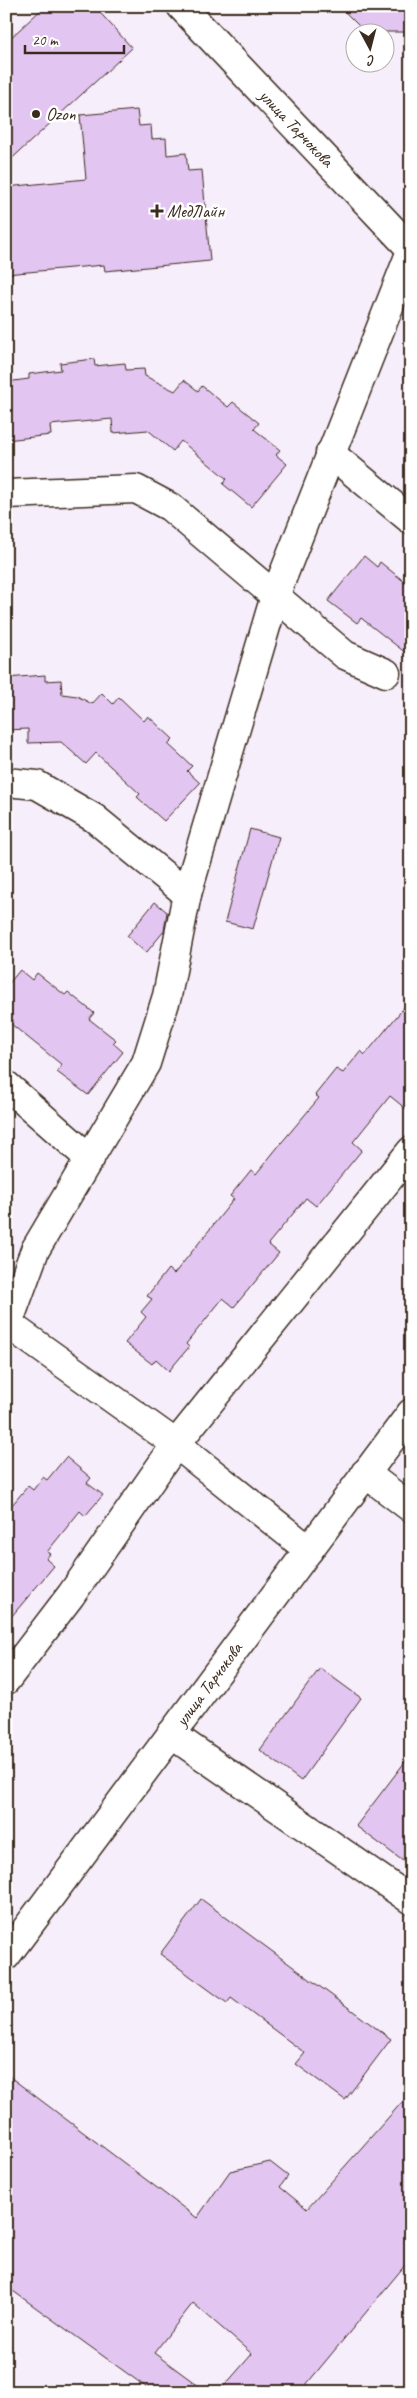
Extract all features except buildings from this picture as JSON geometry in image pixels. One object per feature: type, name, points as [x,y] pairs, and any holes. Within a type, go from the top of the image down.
[{"type":"main road","name":"улица Тарчокова","points":[[181,6],[411,250]]},
{"type":"main road","points":[[309,1550],[176,1444],[7,1325],[36,1250],[146,1063],[167,996],[187,894],[275,596],[411,250]]},
{"type":"main road","points":[[330,453],[411,520]]},
{"type":"main road","points":[[6,494],[136,489],[170,507],[345,655],[386,673]]},
{"type":"main road","points":[[6,782],[37,785],[94,818],[187,894]]},
{"type":"main road","points":[[6,1085],[90,1159]]},
{"type":"main road","points":[[6,1680],[71,1595],[176,1444],[411,1151]]},
{"type":"main road","name":"улица Тарчокова","points":[[6,1956],[411,1413]]},
{"type":"main road","points":[[365,1473],[411,1508]]},
{"type":"main road","points":[[171,1734],[411,1900]]},
{"type":"place","name":"Ozon","points":[[36,114]]},
{"type":"place","name":"МедЛайн","points":[[157,211]]}]
